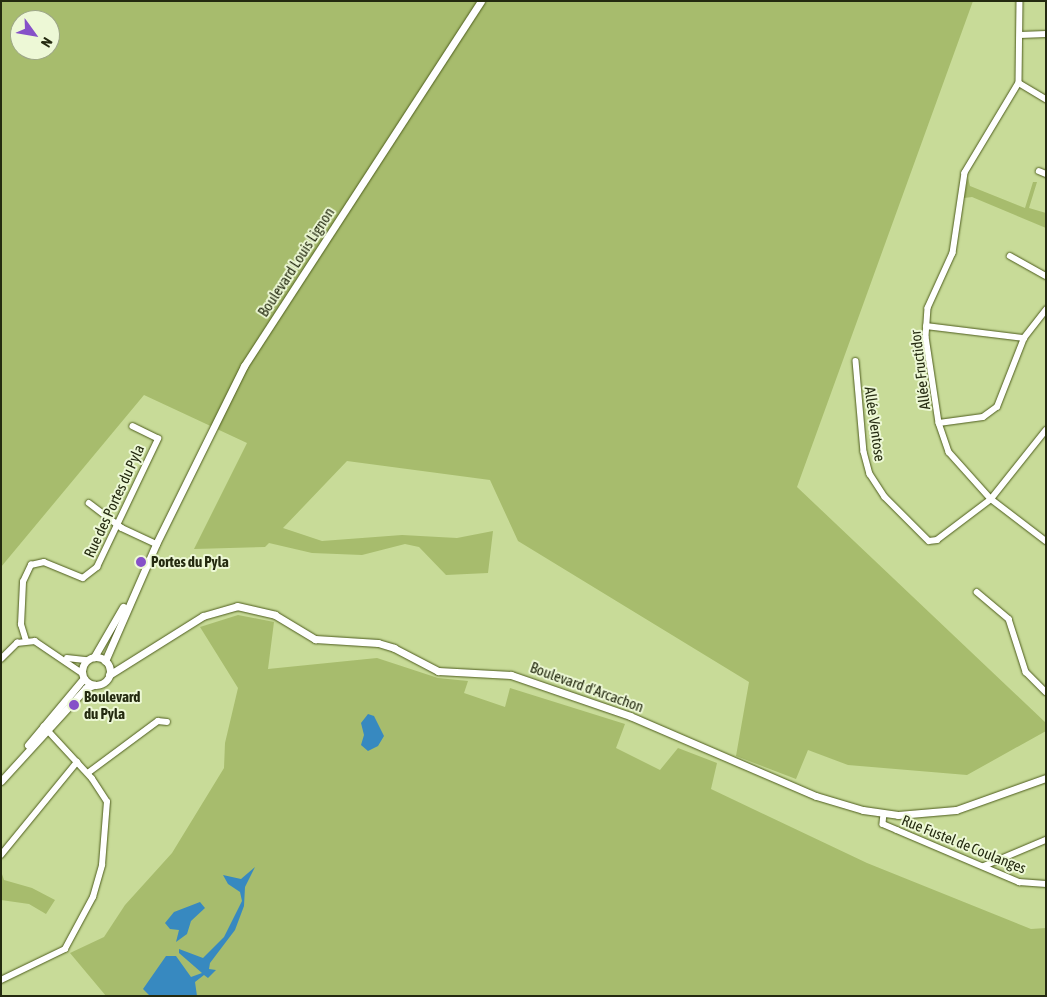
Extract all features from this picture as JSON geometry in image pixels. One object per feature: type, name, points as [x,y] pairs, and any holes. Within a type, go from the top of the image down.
[{"type":"main road","name":"Boulevard Louis Lignon","points":[[155,547],[244,366],[481,1]]},
{"type":"main road","points":[[46,728],[83,676],[155,547]]},
{"type":"main road","points":[[1,780],[46,728],[86,688],[102,684],[109,675],[106,662],[155,547]]},
{"type":"main road","name":"Boulevard d'Arcachon","points":[[109,675],[202,616],[237,606],[275,615],[314,638],[378,643],[438,671],[490,671],[543,686],[630,716],[816,796],[884,814],[956,810],[1046,778]]},
{"type":"main road","points":[[91,659],[127,665]]},
{"type":"main road","points":[[83,676],[94,685]]},
{"type":"street","name":"Allée Fructidor","points":[[1020,1],[1019,82],[965,173],[952,253],[928,308],[926,326],[939,423],[949,452],[991,499],[1046,541]]},
{"type":"street","points":[[1020,35],[1046,34]]},
{"type":"street","points":[[1019,82],[1046,99]]},
{"type":"street","points":[[1039,171],[1046,174]]},
{"type":"street","points":[[1010,256],[1046,276]]},
{"type":"street","points":[[939,423],[983,417],[997,407],[1024,338],[1046,310]]},
{"type":"street","points":[[926,326],[1024,338]]},
{"type":"street","name":"Allée Ventose","points":[[856,361],[866,463],[885,497],[929,541],[937,540],[991,499]]},
{"type":"street","name":"Rue des Portes du Pyla","points":[[26,642],[21,625],[23,582],[30,567],[44,562],[76,577],[86,578],[97,567],[158,439],[133,426]]},
{"type":"street","points":[[991,499],[1046,430]]},
{"type":"street","points":[[89,503],[117,525],[155,547]]},
{"type":"street","points":[[977,592],[1009,620],[1026,672],[1046,692]]},
{"type":"street","points":[[1,659],[17,643],[40,643],[60,656],[83,676]]},
{"type":"street","points":[[60,656],[91,659]]},
{"type":"street","points":[[88,773],[158,721],[167,722]]},
{"type":"street","points":[[1,980],[65,949],[93,897],[102,865],[108,807],[88,773],[46,728]]},
{"type":"street","points":[[1,855],[77,762]]},
{"type":"street","name":"Rue Fustel de Coulanges","points":[[884,814],[883,824],[1019,882],[1046,884]]},
{"type":"street","points":[[984,866],[1046,840]]},
{"type":"green space","points":[[1,1],[973,1],[797,487],[1046,723],[1046,731],[967,775],[848,765],[808,750],[796,779],[736,756],[749,682],[518,541],[490,480],[347,461],[283,528],[322,541],[402,535],[457,538],[493,531],[488,573],[446,575],[419,547],[405,544],[362,555],[312,553],[269,543],[265,547],[194,549],[247,443],[144,395],[1,567]]},
{"type":"green space","points":[[968,178],[970,186],[1025,208],[1033,182],[1037,182],[1029,208],[1046,213],[1046,228],[972,197],[964,198]]},
{"type":"green space","points":[[238,615],[274,622],[268,669],[377,658],[438,678],[468,681],[464,693],[505,707],[510,688],[625,724],[616,748],[660,770],[678,748],[717,763],[711,789],[867,863],[1031,929],[1046,928],[1046,996],[106,996],[70,953],[104,937],[125,905],[172,853],[224,768],[225,743],[238,688],[200,627]]},
{"type":"green space","points":[[1,871],[4,880],[32,888],[55,900],[46,914],[29,904],[1,900]]},
{"type":"water","points":[[368,714],[374,716],[384,736],[378,746],[368,751],[361,745],[364,735],[361,723]]},
{"type":"water","points":[[255,867],[245,887],[244,906],[235,930],[210,963],[209,969],[216,970],[208,978],[204,975],[195,982],[197,996],[150,996],[143,989],[166,956],[176,956],[191,977],[202,973],[179,953],[179,949],[203,958],[224,937],[242,901],[240,892],[228,884],[223,875],[241,879]]},
{"type":"water","points":[[200,902],[205,908],[191,921],[187,934],[176,942],[179,930],[170,929],[165,923],[174,912]]},
{"type":"place","name":"Portes du Pyla","points":[[141,562]]},
{"type":"place","name":"Boulevard du Pyla","points":[[74,705]]}]
